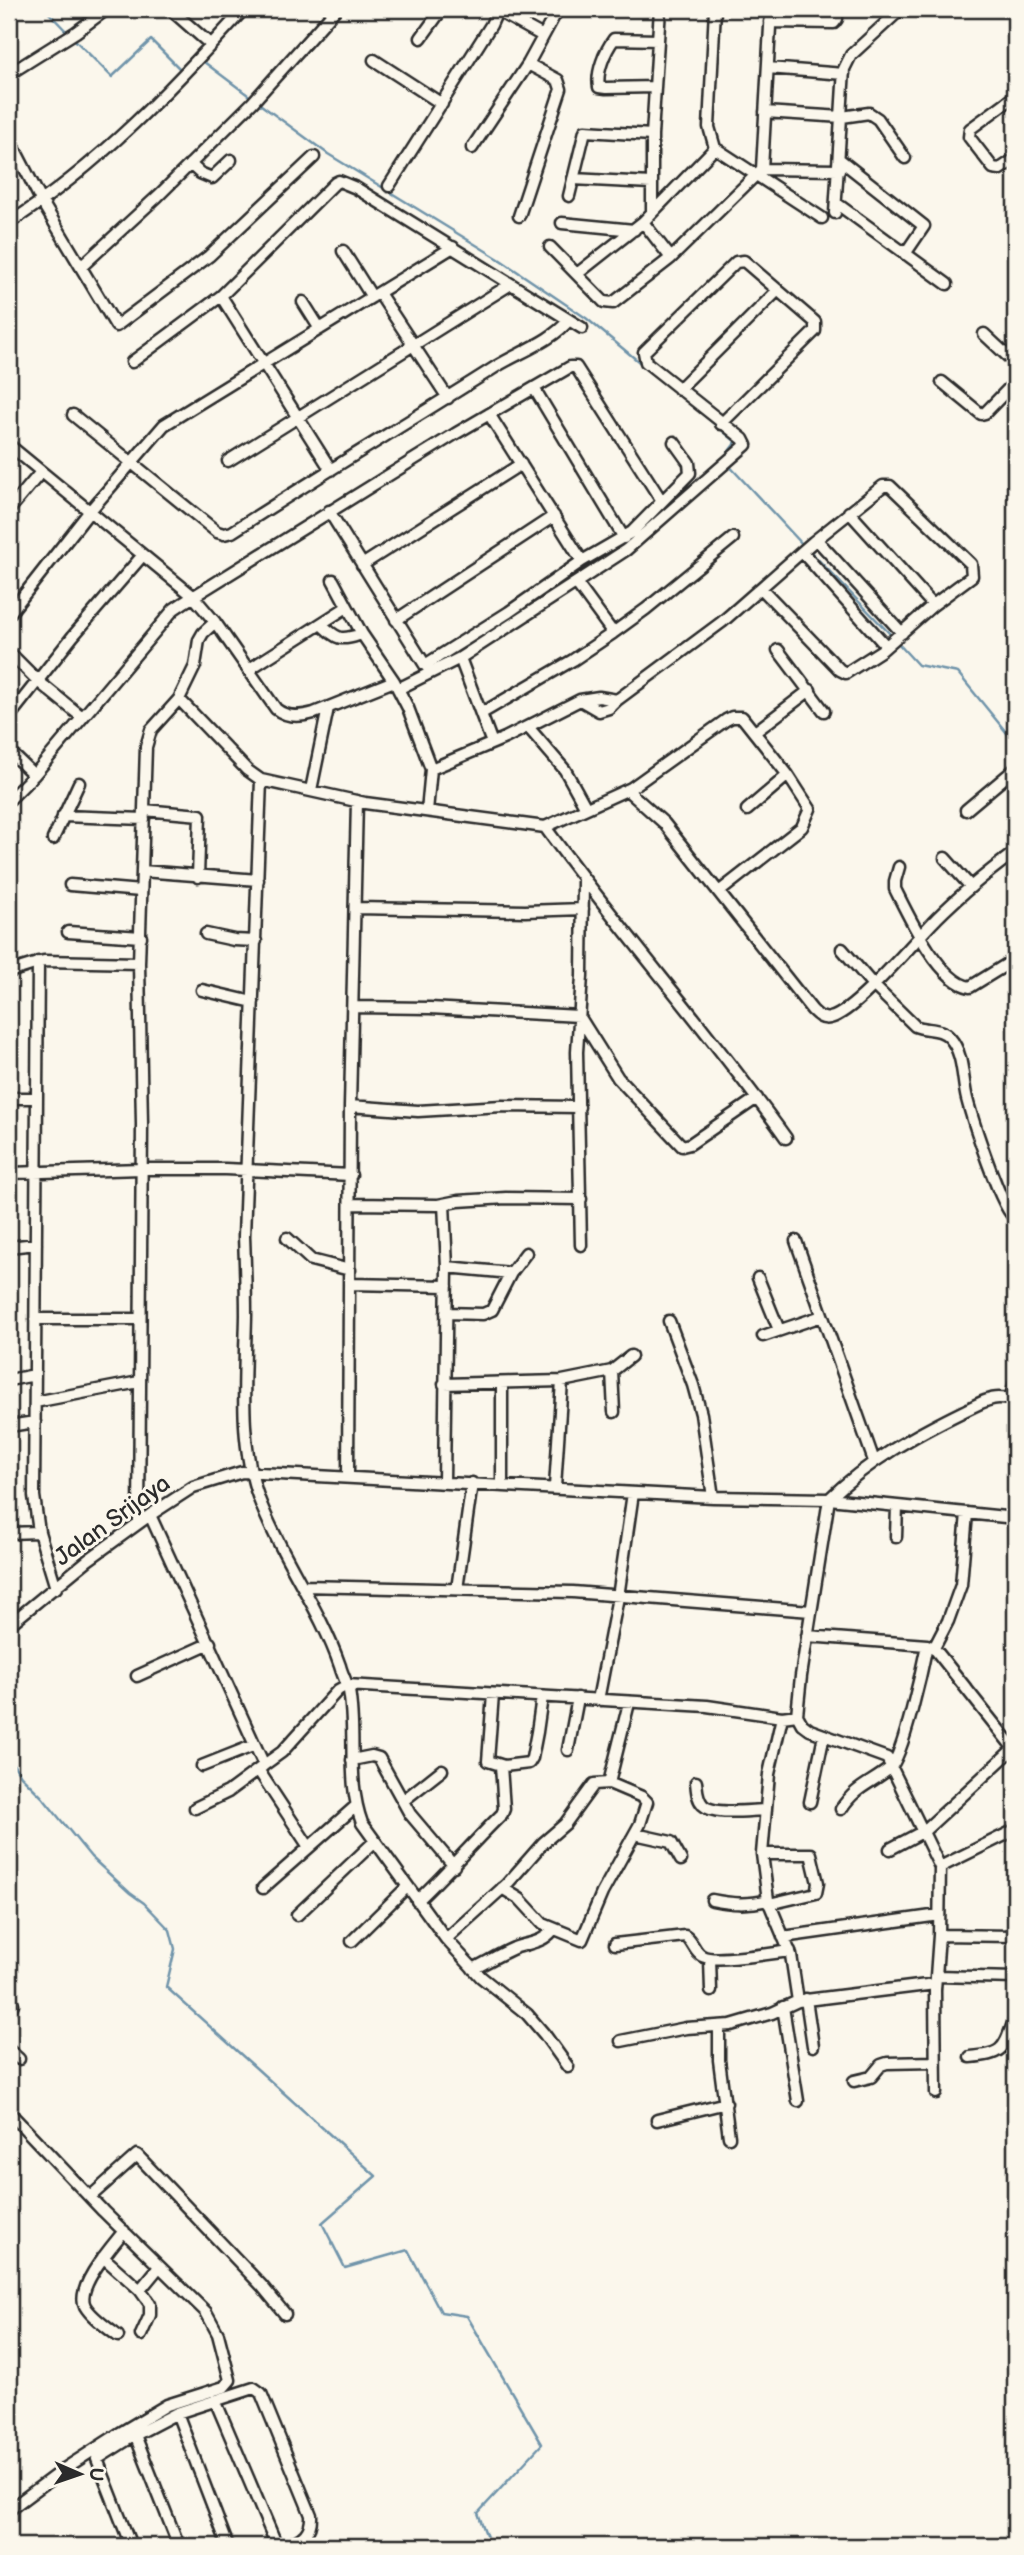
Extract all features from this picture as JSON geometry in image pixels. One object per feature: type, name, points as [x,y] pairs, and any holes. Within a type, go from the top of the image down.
[{"type":"street","points":[[9,74],[107,9]]},
{"type":"street","points":[[170,9],[211,45]]},
{"type":"street","points":[[9,223],[42,202],[142,117],[244,9]]},
{"type":"street","points":[[82,266],[255,100],[336,9]]},
{"type":"street","points":[[421,38],[442,9]]},
{"type":"street","points":[[472,148],[528,64],[558,9]]},
{"type":"street","points":[[652,211],[652,135],[660,9]]},
{"type":"street","points":[[715,9],[709,128],[715,148],[759,172],[822,218]]},
{"type":"street","points":[[759,172],[771,9]]},
{"type":"street","points":[[770,22],[835,23],[838,9]]},
{"type":"street","points":[[901,9],[851,55],[844,74],[835,208],[947,285]]},
{"type":"street","points":[[389,186],[442,104],[496,10],[543,36]]},
{"type":"street","points":[[655,87],[606,88],[599,87],[597,81],[606,52],[614,39],[658,40]]},
{"type":"street","points":[[374,60],[442,104]]},
{"type":"street","points":[[519,216],[561,89],[558,80],[528,64]]},
{"type":"street","points":[[768,68],[844,74]]},
{"type":"street","points":[[1015,96],[970,129],[969,136],[993,168],[1000,169],[1015,159]]},
{"type":"street","points":[[765,112],[842,117],[862,113],[874,115],[905,158]]},
{"type":"street","points":[[569,196],[585,131],[652,135]]},
{"type":"street","points":[[9,138],[42,202],[117,327],[209,256],[314,157]]},
{"type":"street","points":[[577,274],[643,222],[715,148]]},
{"type":"street","points":[[190,164],[200,173],[212,178],[231,160]]},
{"type":"street","points":[[550,247],[604,302],[613,303],[671,258],[759,172],[839,164],[924,226],[905,254]]},
{"type":"street","points":[[573,178],[651,183]]},
{"type":"street","points":[[132,362],[220,296],[339,181],[356,188],[582,328]]},
{"type":"street","points":[[643,222],[671,258]]},
{"type":"street","points":[[562,223],[634,230]]},
{"type":"street","points":[[9,614],[89,512],[164,425],[453,247]]},
{"type":"street","points":[[343,251],[448,398]]},
{"type":"street","points":[[429,668],[460,658],[626,550],[746,445],[746,441],[721,424],[646,362],[644,356],[644,352],[736,262],[744,261],[815,322],[815,331],[721,424]]},
{"type":"street","points":[[228,461],[510,284]]},
{"type":"street","points":[[679,389],[778,290]]},
{"type":"street","points":[[220,296],[331,470]]},
{"type":"street","points":[[303,302],[320,329]]},
{"type":"street","points":[[73,415],[130,463],[224,534],[232,532],[563,328],[569,320]]},
{"type":"street","points":[[984,334],[1015,363]]},
{"type":"street","points":[[9,800],[34,775],[174,610],[329,511],[570,367],[576,367],[662,500]]},
{"type":"street","points":[[942,382],[981,414],[1015,382]]},
{"type":"street","points":[[534,388],[624,538]]},
{"type":"street","points":[[489,414],[582,561]]},
{"type":"street","points":[[9,445],[193,596],[281,713],[303,716],[396,685],[429,668],[582,561],[624,538],[687,479],[690,473],[689,463],[674,442]]},
{"type":"street","points":[[362,565],[521,464]]},
{"type":"street","points":[[9,510],[41,472]]},
{"type":"street","points":[[431,769],[528,727],[580,700],[599,698],[617,701],[722,622],[761,588],[803,552],[815,541],[878,488],[890,486],[971,564],[972,576],[933,605],[888,645],[849,673],[843,673],[761,588]]},
{"type":"street","points":[[329,511],[429,668]]},
{"type":"street","points":[[849,512],[933,605]]},
{"type":"street","points":[[397,620],[554,516]]},
{"type":"street","points":[[481,713],[562,667],[613,633],[733,538]]},
{"type":"street","points":[[815,541],[900,634]]},
{"type":"street","points":[[803,552],[888,645]]},
{"type":"street","points":[[9,717],[73,636],[143,555]]},
{"type":"street","points":[[333,580],[362,634],[408,708],[431,769],[427,811]]},
{"type":"street","points":[[577,584],[613,633]]},
{"type":"street","points":[[248,670],[347,607]]},
{"type":"street","points":[[139,1522],[142,1169],[139,963],[146,747],[151,730],[179,699],[195,666],[199,640],[215,622]]},
{"type":"street","points":[[321,624],[335,638],[346,639],[362,634]]},
{"type":"street","points":[[778,650],[824,711]]},
{"type":"street","points":[[9,652],[39,682],[82,717]]},
{"type":"street","points":[[460,658],[492,743]]},
{"type":"street","points":[[755,733],[810,690]]},
{"type":"street","points":[[179,699],[247,770],[261,780],[356,801],[545,827],[627,790],[732,717],[742,718],[809,804],[808,817],[794,834],[719,892]]},
{"type":"street","points":[[311,790],[328,708]]},
{"type":"street","points":[[528,727],[565,770],[586,808]]},
{"type":"street","points":[[9,751],[34,775]]},
{"type":"street","points":[[966,810],[1015,769]]},
{"type":"street","points":[[747,810],[788,775]]},
{"type":"street","points":[[261,780],[245,1170],[244,1397],[251,1471],[259,1499],[332,1644],[347,1685],[356,1806],[362,1822],[446,1939],[473,1969],[527,2014],[568,2067]]},
{"type":"street","points":[[53,839],[79,783]]},
{"type":"street","points":[[627,790],[664,822],[819,1017],[832,1018],[873,985],[920,939],[935,920],[1015,852]]},
{"type":"street","points":[[348,1477],[350,1107],[356,801]]},
{"type":"street","points":[[63,816],[200,815],[198,877]]},
{"type":"street","points":[[545,827],[786,1138]]},
{"type":"street","points":[[945,858],[971,887]]},
{"type":"street","points":[[899,867],[895,889],[920,939],[955,981],[964,986],[975,985],[1009,963]]},
{"type":"street","points":[[142,872],[258,880]]},
{"type":"street","points":[[581,1245],[577,1052],[583,879]]},
{"type":"street","points":[[70,886],[141,891]]},
{"type":"street","points":[[356,908],[525,911],[583,909]]},
{"type":"street","points":[[68,932],[141,937]]},
{"type":"street","points":[[206,934],[256,941]]},
{"type":"street","points":[[842,949],[873,985],[915,1026],[923,1030],[942,1031],[950,1038],[961,1061],[970,1108],[1000,1195],[1008,1212],[1015,1218]]},
{"type":"street","points":[[9,972],[38,962],[139,963]]},
{"type":"street","points":[[38,962],[34,1496],[39,1532],[56,1588]]},
{"type":"street","points":[[202,990],[253,1002]]},
{"type":"street","points":[[353,1007],[579,1016]]},
{"type":"street","points":[[579,1016],[618,1078],[682,1146],[690,1144],[757,1098]]},
{"type":"street","points":[[9,1098],[37,1098]]},
{"type":"street","points":[[350,1107],[418,1111],[502,1106],[579,1107]]},
{"type":"street","points":[[9,1173],[142,1169],[351,1175]]},
{"type":"street","points":[[351,1204],[444,1204],[506,1198],[581,1199]]},
{"type":"street","points":[[444,1204],[447,1266],[444,1481]]},
{"type":"street","points":[[287,1238],[311,1260],[350,1270]]},
{"type":"street","points":[[796,1241],[874,1461]]},
{"type":"street","points":[[9,1247],[36,1244]]},
{"type":"street","points":[[446,1313],[483,1314],[492,1310],[511,1273],[526,1252]]},
{"type":"street","points":[[447,1266],[511,1273]]},
{"type":"street","points":[[758,1278],[779,1330]]},
{"type":"street","points":[[350,1284],[447,1286]]},
{"type":"street","points":[[762,1336],[822,1316]]},
{"type":"street","points":[[35,1320],[140,1319]]},
{"type":"street","points":[[669,1321],[701,1414],[713,1497]]},
{"type":"street","points":[[444,1384],[562,1381],[612,1371],[631,1356]]},
{"type":"street","points":[[612,1371],[614,1412]]},
{"type":"street","points":[[9,1380],[35,1375]]},
{"type":"street","points":[[35,1402],[139,1381]]},
{"type":"street","points":[[555,1487],[562,1381]]},
{"type":"street","points":[[936,2093],[940,1867],[925,1831],[887,1758],[824,1735],[802,1724],[797,1716],[829,1499],[850,1478],[874,1461],[944,1421],[986,1401],[998,1398],[1013,1400],[1015,1383]]},
{"type":"street","points":[[502,1384],[502,1484]]},
{"type":"street","points":[[9,1426],[35,1422]]},
{"type":"street","name":"Jalan Srijaya","points":[[9,1625],[150,1515],[193,1488],[251,1471],[713,1497],[829,1499],[1015,1518]]},
{"type":"street","points":[[457,1589],[472,1483]]},
{"type":"street","points":[[598,1700],[618,1597],[633,1493]]},
{"type":"street","points":[[896,1537],[897,1506]]},
{"type":"street","points":[[841,1809],[851,1795],[892,1766],[931,1646],[948,1621],[961,1585],[967,1513]]},
{"type":"street","points":[[150,1515],[210,1643],[255,1745],[262,1768],[309,1847]]},
{"type":"street","points":[[9,1533],[39,1532]]},
{"type":"street","points":[[303,1586],[573,1592],[811,1611]]},
{"type":"street","points":[[807,1636],[931,1646],[1014,1749],[925,1831],[890,1849]]},
{"type":"street","points":[[137,1676],[210,1643]]},
{"type":"street","points":[[195,1808],[228,1792],[282,1752],[338,1690],[347,1685],[707,1706],[782,1717],[797,1716]]},
{"type":"street","points":[[493,1694],[487,1755],[488,1761],[501,1766],[524,1766],[532,1758],[542,1697]]},
{"type":"street","points":[[568,1750],[578,1698]]},
{"type":"street","points":[[609,1783],[629,1703]]},
{"type":"street","points":[[782,1717],[769,1774],[762,1854],[768,1902],[789,1951],[813,2046]]},
{"type":"street","points":[[810,1802],[824,1735]]},
{"type":"street","points":[[202,1766],[255,1745]]},
{"type":"street","points":[[352,1760],[372,1756],[379,1758],[410,1814],[454,1866]]},
{"type":"street","points":[[417,1901],[502,1814],[501,1766]]},
{"type":"street","points":[[404,1800],[442,1770]]},
{"type":"street","points":[[446,1939],[502,1888],[543,1843],[565,1824],[594,1784],[609,1783],[642,1797],[647,1802],[635,1834],[602,1893],[582,1940],[543,1924],[520,1899],[502,1888]]},
{"type":"street","points":[[696,1783],[698,1797],[704,1806],[713,1810],[766,1810]]},
{"type":"street","points":[[263,1888],[356,1806]]},
{"type":"street","points":[[940,1867],[1015,1830]]},
{"type":"street","points":[[635,1834],[671,1842],[681,1860]]},
{"type":"street","points":[[297,1915],[374,1842]]},
{"type":"street","points":[[712,1899],[734,1905],[749,1905],[816,1893],[818,1883],[811,1854],[762,1854]]},
{"type":"street","points":[[352,1941],[407,1887]]},
{"type":"street","points":[[783,1937],[939,1915]]},
{"type":"street","points":[[473,1969],[513,1948],[538,1943],[546,1939],[553,1930]]},
{"type":"street","points":[[939,1935],[1015,1936]]},
{"type":"street","points":[[615,1944],[685,1936],[701,1956],[710,1959],[789,1951]]},
{"type":"street","points":[[710,1959],[711,1991]]},
{"type":"street","points":[[621,2041],[686,2028],[731,2025],[802,2000],[936,1980],[1015,1978]]},
{"type":"street","points":[[9,1994],[13,1998],[9,2011]]},
{"type":"street","points":[[783,2007],[798,2101]]},
{"type":"street","points":[[970,2057],[997,2053],[1003,2049],[1015,2018]]},
{"type":"street","points":[[719,2026],[719,2060],[729,2137]]},
{"type":"street","points":[[9,2050],[19,2059]]},
{"type":"street","points":[[854,2081],[871,2077],[881,2065],[887,2063],[935,2062]]},
{"type":"street","points":[[657,2120],[726,2103]]},
{"type":"street","points":[[9,2112],[212,2319],[230,2377],[228,2384],[167,2405],[120,2432],[9,2510]]},
{"type":"street","points":[[90,2197],[137,2155],[262,2286],[285,2314]]},
{"type":"street","points":[[118,2336],[86,2308],[84,2291],[103,2257],[124,2231]]},
{"type":"street","points":[[103,2257],[140,2290],[150,2304],[150,2315],[141,2335]]},
{"type":"street","points":[[140,2290],[159,2267]]},
{"type":"street","points":[[131,2546],[97,2459],[177,2413],[248,2389],[257,2389],[261,2393],[311,2515],[310,2530],[306,2535],[286,2546]]},
{"type":"street","points":[[215,2400],[277,2546]]},
{"type":"street","points":[[177,2413],[228,2546]]},
{"type":"street","points":[[135,2435],[179,2546]]},
{"type":"waterway","points":[[45,9],[69,34]]},
{"type":"waterway","points":[[74,39],[112,77],[151,40],[180,69],[187,64]]},
{"type":"waterway","points":[[204,62],[252,98]]},
{"type":"waterway","points":[[257,102],[328,154],[499,259],[586,318],[644,366]]},
{"type":"waterway","points":[[660,379],[736,442],[723,459],[804,546]]},
{"type":"waterway","points":[[809,550],[892,636]]},
{"type":"waterway","points":[[896,641],[918,665],[958,673],[1015,743]]},
{"type":"waterway","points":[[9,1758],[21,1776],[42,1797],[91,1857],[144,1903],[170,1930],[175,1949],[166,1987],[376,2176],[322,2223],[345,2268],[408,2250],[441,2312],[467,2316],[542,2444],[478,2513],[488,2540],[469,2546]]}]
